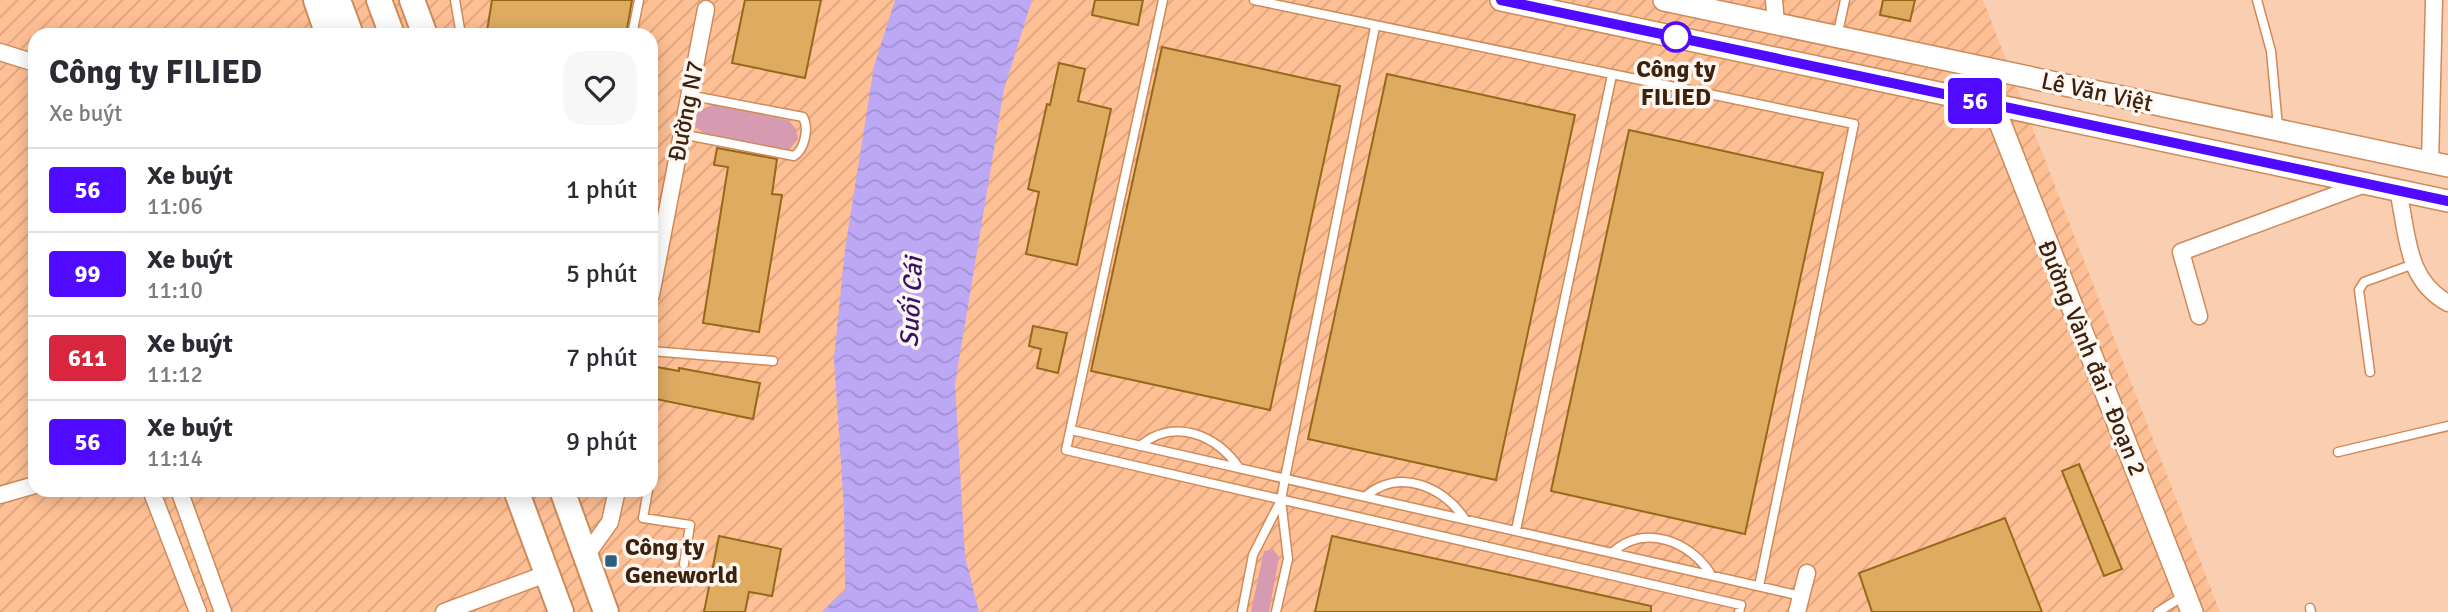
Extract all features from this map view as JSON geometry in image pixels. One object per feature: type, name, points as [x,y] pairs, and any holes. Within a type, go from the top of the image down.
[{"type":"main road","points":[[316,0],[326,28]]},
{"type":"main road","points":[[338,0],[348,28]]},
{"type":"main road","points":[[379,0],[389,28]]},
{"type":"main road","points":[[412,0],[422,28]]},
{"type":"main road","name":"Lê Văn Việt","points":[[1501,0],[2448,201]]},
{"type":"main road","name":"Lê Văn Việt","points":[[1664,0],[2439,164]]},
{"type":"main road","points":[[1776,24],[1784,60]]},
{"type":"main road","name":"Đường Vành đai - Đoạn 2","points":[[1993,105],[2189,604]]},
{"type":"main road","points":[[518,497],[561,612]]},
{"type":"main road","points":[[564,497],[606,612]]},
{"type":"street","points":[[1774,0],[1776,24]]},
{"type":"street","points":[[2434,0],[2439,164]]},
{"type":"street","name":"Đường N7","points":[[658,248],[706,9]]},
{"type":"street","points":[[0,52],[28,61]]},
{"type":"street","points":[[2200,316],[2181,251],[2365,184]]},
{"type":"street","points":[[2398,191],[2411,265],[2432,294],[2448,303]]},
{"type":"street","points":[[0,495],[28,487]]},
{"type":"street","points":[[154,497],[198,612]]},
{"type":"street","points":[[182,497],[223,612]]},
{"type":"street","points":[[585,557],[610,522],[615,497]]},
{"type":"street","points":[[1799,604],[1807,573]]},
{"type":"street","points":[[444,612],[546,574]]},
{"type":"lane","points":[[454,0],[459,28]]},
{"type":"lane","points":[[633,28],[639,0]]},
{"type":"lane","points":[[1163,0],[1066,450],[1740,609]]},
{"type":"lane","points":[[1254,0],[1854,124],[1759,586]]},
{"type":"lane","points":[[1837,37],[1844,0]]},
{"type":"lane","points":[[2257,0],[2271,51],[2279,130]]},
{"type":"lane","points":[[1276,612],[1288,559],[1282,500],[1285,478],[1375,27]]},
{"type":"lane","points":[[1516,530],[1612,75]]},
{"type":"lane","points":[[681,134],[794,156],[800,151],[806,131],[803,117],[688,95]]},
{"type":"lane","points":[[2370,372],[2359,289],[2364,282],[2411,265]]},
{"type":"lane","points":[[658,352],[772,361]]},
{"type":"lane","points":[[2338,452],[2448,426]]},
{"type":"lane","points":[[1071,430],[1710,573],[1759,586],[1799,604]]},
{"type":"lane","points":[[1140,446],[1161,434],[1197,433],[1222,445],[1239,468]]},
{"type":"lane","points":[[1366,496],[1386,485],[1422,485],[1447,496],[1464,518]]},
{"type":"lane","points":[[647,497],[643,518],[690,525],[684,564]]},
{"type":"lane","points":[[1242,612],[1253,555],[1282,500]]},
{"type":"lane","points":[[1613,552],[1632,540],[1668,540],[1694,552],[1710,573]]},
{"type":"lane","points":[[2158,612],[2189,604]]},
{"type":"shaded area","points":[[0,0],[1983,0],[2220,612],[0,612]]},
{"type":"shaded area","points":[[712,105],[788,120],[796,129],[798,139],[788,151],[705,134],[696,127],[696,112]]},
{"type":"shaded area","points":[[1273,549],[1279,557],[1269,612],[1251,612],[1264,551]]},
{"type":"water","name":"Suối Cái","points":[[895,0],[1032,0],[1004,89],[955,384],[965,556],[979,612],[822,612],[845,590],[844,509],[834,359],[845,249],[874,66]]},
{"type":"building","points":[[492,0],[632,0],[627,28],[487,28]]},
{"type":"building","points":[[745,0],[821,0],[805,78],[732,63]]},
{"type":"building","points":[[1095,0],[1143,0],[1138,25],[1092,15]]},
{"type":"building","points":[[1883,0],[1915,0],[1910,21],[1880,15]]},
{"type":"building","points":[[1162,47],[1340,86],[1270,410],[1091,371]]},
{"type":"building","points":[[1059,63],[1085,69],[1078,101],[1111,109],[1077,265],[1026,254],[1039,192],[1028,189]]},
{"type":"building","points":[[1387,74],[1575,115],[1496,480],[1308,439]]},
{"type":"building","points":[[1629,130],[1823,173],[1745,534],[1551,491]]},
{"type":"building","points":[[717,148],[777,159],[772,194],[782,195],[759,332],[703,323],[728,167],[714,165]]},
{"type":"building","points":[[1033,326],[1067,333],[1058,373],[1037,368],[1041,349],[1029,346]]},
{"type":"building","points":[[658,367],[679,371],[679,368],[760,383],[753,419],[658,399]]},
{"type":"building","points":[[2079,464],[2122,569],[2104,576],[2062,471]]},
{"type":"building","points":[[2005,518],[2042,612],[1872,612],[1859,573]]},
{"type":"building","points":[[719,536],[781,549],[772,596],[749,592],[745,612],[704,612]]},
{"type":"building","points":[[1332,536],[1651,606],[1651,612],[1315,612]]},
{"type":"bus line","name":"56","points":[[1501,0],[2448,201]]},
{"type":"place","name":"Công ty FILIED","points":[[1676,37]]},
{"type":"place","name":"Công ty Geneworld","points":[[611,561]]}]
